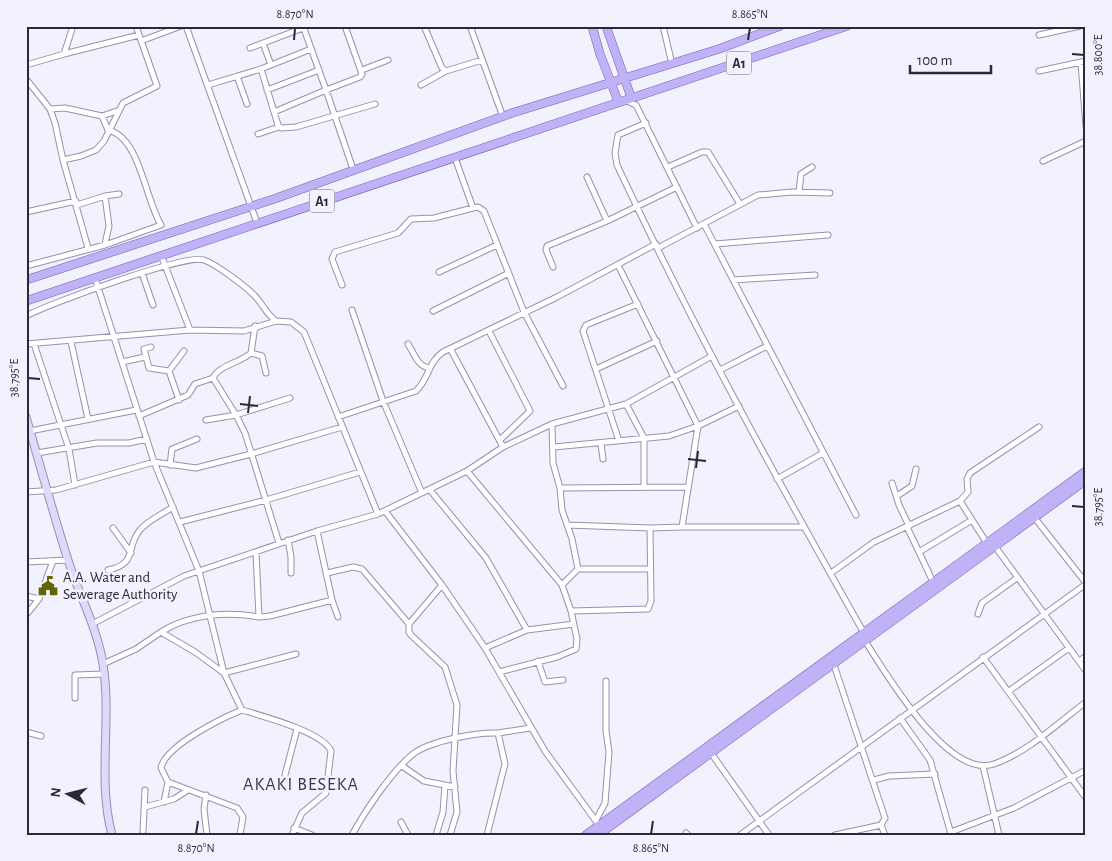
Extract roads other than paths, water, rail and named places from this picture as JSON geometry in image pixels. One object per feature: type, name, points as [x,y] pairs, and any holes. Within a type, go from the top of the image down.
[{"type":"main road","points":[[592,26],[600,54],[612,83],[625,99]]},
{"type":"main road","points":[[606,26],[623,79],[625,99]]},
{"type":"main road","name":"A1","points":[[26,280],[251,206],[503,117],[672,64],[761,30],[780,26]]},
{"type":"main road","name":"A1","points":[[26,301],[846,26]]},
{"type":"main road","points":[[26,417],[68,560],[94,623],[103,664],[106,704],[104,794],[112,835]]},
{"type":"main road","points":[[599,828],[991,544],[1086,471]]},
{"type":"main road","points":[[586,835],[711,753],[834,665],[864,637],[933,582],[1034,517],[1086,480]]},
{"type":"street","points":[[64,54],[73,26]]},
{"type":"street","points":[[63,160],[96,150],[104,141],[123,103],[157,86],[136,26]]},
{"type":"street","points":[[141,41],[181,26]]},
{"type":"street","points":[[186,26],[257,223]]},
{"type":"street","points":[[274,112],[360,77],[362,70],[345,26]]},
{"type":"street","points":[[424,26],[442,68],[446,71]]},
{"type":"street","points":[[470,26],[503,117]]},
{"type":"street","points":[[663,26],[672,64]]},
{"type":"street","points":[[1039,36],[1080,26]]},
{"type":"street","points":[[250,48],[303,27],[353,169]]},
{"type":"street","points":[[26,65],[139,35]]},
{"type":"street","points":[[263,44],[271,65]]},
{"type":"street","points":[[208,85],[261,69],[311,49]]},
{"type":"street","points":[[362,70],[388,60]]},
{"type":"street","points":[[421,85],[446,71],[482,60]]},
{"type":"street","points":[[1039,71],[1083,62],[1086,126]]},
{"type":"street","points":[[261,69],[279,127]]},
{"type":"street","points":[[267,90],[319,70]]},
{"type":"street","points":[[236,76],[247,104]]},
{"type":"street","points":[[26,80],[50,109],[88,248]]},
{"type":"street","points":[[625,99],[636,105],[697,228]]},
{"type":"street","points":[[258,134],[279,127],[296,127],[376,104]]},
{"type":"street","points":[[50,109],[65,108],[102,116],[118,111]]},
{"type":"street","points":[[26,266],[105,245],[161,225],[154,213],[128,143],[119,134],[108,130],[102,116]]},
{"type":"street","points":[[646,123],[618,134],[614,153],[618,165],[712,356],[777,479],[831,573],[864,637],[911,709],[928,729],[960,758],[983,766],[1000,761],[1040,736],[1086,702]]},
{"type":"street","points":[[1043,161],[1086,142]]},
{"type":"street","points":[[668,167],[702,152],[708,152],[740,204]]},
{"type":"street","points":[[455,158],[473,208]]},
{"type":"street","points":[[799,192],[800,174],[812,167]]},
{"type":"street","points":[[587,177],[608,221]]},
{"type":"street","points":[[554,267],[546,250],[547,246],[608,221],[677,187]]},
{"type":"street","points":[[338,417],[416,391],[423,383],[434,358],[618,265],[697,228],[758,195],[799,192],[830,193]]},
{"type":"street","points":[[26,212],[119,194]]},
{"type":"street","points":[[105,196],[109,226],[105,245]]},
{"type":"street","points":[[342,285],[332,259],[335,252],[398,233],[411,219],[434,218],[478,207],[484,211],[507,274],[524,312],[563,386]]},
{"type":"street","points":[[704,224],[856,515]]},
{"type":"street","points":[[714,244],[828,235]]},
{"type":"street","points":[[440,272],[496,245]]},
{"type":"street","points":[[161,255],[190,330]]},
{"type":"street","points":[[26,316],[165,265],[197,258],[208,261],[250,292],[265,312],[276,321]]},
{"type":"street","points":[[618,265],[698,426],[682,527]]},
{"type":"street","points":[[142,273],[153,305]]},
{"type":"street","points":[[433,311],[507,274]]},
{"type":"street","points":[[733,280],[815,275]]},
{"type":"street","points":[[95,278],[154,462],[199,571],[224,673],[242,710]]},
{"type":"street","points":[[619,441],[584,328],[638,304]]},
{"type":"street","points":[[352,310],[383,402],[422,493]]},
{"type":"street","points":[[26,344],[71,342],[190,330],[244,331],[254,326],[276,321],[291,322],[304,332],[378,514]]},
{"type":"street","points":[[30,431],[88,419],[138,413],[179,400],[188,395],[195,384],[213,378],[218,370],[243,360],[251,353],[254,326]]},
{"type":"street","points":[[244,331],[252,338]]},
{"type":"street","points":[[489,331],[530,411],[500,440]]},
{"type":"street","points":[[596,369],[657,341]]},
{"type":"street","points":[[71,342],[88,419]]},
{"type":"street","points":[[34,344],[69,449],[75,485]]},
{"type":"street","points":[[408,344],[419,362],[424,367],[429,368]]},
{"type":"street","points":[[720,370],[767,346]]},
{"type":"street","points":[[151,347],[144,349],[149,368],[169,371]]},
{"type":"street","points":[[451,350],[503,447]]},
{"type":"street","points":[[169,371],[184,352]]},
{"type":"street","points":[[251,353],[262,356],[266,373]]},
{"type":"street","points":[[94,623],[174,580],[288,540],[385,511],[467,471],[503,447],[552,424],[626,404],[674,375],[712,356]]},
{"type":"street","points":[[122,362],[145,357]]},
{"type":"street","points":[[169,371],[179,400]]},
{"type":"street","points":[[213,378],[236,415],[251,454],[279,543]]},
{"type":"street","points":[[206,420],[236,415],[290,398]]},
{"type":"street","points":[[626,404],[644,438],[644,486]]},
{"type":"street","points":[[554,447],[670,436],[698,426],[739,406]]},
{"type":"street","points":[[552,424],[553,463],[560,488],[560,501],[572,539],[578,569]]},
{"type":"street","points":[[26,492],[48,489],[56,490],[154,462],[196,468],[342,427]]},
{"type":"street","points":[[831,573],[874,542],[960,501],[968,492],[967,478],[970,473],[1039,427]]},
{"type":"street","points":[[37,453],[97,443],[129,443],[147,439]]},
{"type":"street","points":[[170,464],[171,451],[174,447],[198,439]]},
{"type":"street","points":[[601,444],[603,459]]},
{"type":"street","points":[[777,479],[822,453]]},
{"type":"street","points":[[897,496],[912,486],[916,469]]},
{"type":"street","points":[[467,471],[562,585],[571,610],[577,639],[576,650],[557,657],[499,672]]},
{"type":"street","points":[[180,522],[266,500],[360,472]]},
{"type":"street","points":[[892,482],[899,505],[933,582]]},
{"type":"street","points":[[560,488],[687,487]]},
{"type":"street","points":[[430,490],[486,558],[527,630]]},
{"type":"street","points":[[960,501],[972,520],[1086,671]]},
{"type":"street","points":[[108,570],[122,566],[131,552],[140,530],[174,507]]},
{"type":"street","points":[[385,511],[442,585],[485,648],[530,728],[599,828]]},
{"type":"street","points":[[740,835],[1086,583],[1034,517]]},
{"type":"street","points":[[919,552],[972,520]]},
{"type":"street","points":[[567,525],[650,528],[803,527]]},
{"type":"street","points":[[113,528],[131,552]]},
{"type":"street","points":[[571,610],[648,609],[651,601],[650,528]]},
{"type":"street","points":[[317,531],[332,600],[338,617]]},
{"type":"street","points":[[288,540],[291,572]]},
{"type":"street","points":[[256,552],[259,617]]},
{"type":"street","points":[[26,562],[68,560]]},
{"type":"street","points":[[26,615],[39,599],[54,561]]},
{"type":"street","points":[[327,573],[358,567],[408,624]]},
{"type":"street","points":[[562,585],[578,569],[650,569]]},
{"type":"street","points":[[978,614],[982,603],[1017,578]]},
{"type":"street","points":[[442,585],[408,624],[408,632],[424,649],[442,662],[448,673],[457,705],[454,739],[455,787],[458,812],[450,835]]},
{"type":"street","points":[[26,596],[39,599]]},
{"type":"street","points":[[103,664],[136,649],[175,624],[210,615],[270,616],[332,600]]},
{"type":"street","points":[[485,648],[527,630],[574,624]]},
{"type":"street","points":[[161,632],[195,652],[224,673]]},
{"type":"street","points":[[1009,691],[1070,648]]},
{"type":"street","points":[[224,673],[296,654]]},
{"type":"street","points":[[1079,661],[1086,656]]},
{"type":"street","points":[[983,657],[1040,736],[1072,776],[1086,798]]},
{"type":"street","points":[[538,661],[545,682],[563,680]]},
{"type":"street","points":[[834,665],[884,811],[884,822],[882,825],[885,835]]},
{"type":"street","points":[[75,698],[75,675],[104,674]]},
{"type":"street","points":[[599,828],[605,803],[609,752],[606,725],[606,681]]},
{"type":"street","points":[[164,802],[168,782],[161,768],[165,757],[214,723],[242,710],[297,729],[325,742],[331,751],[326,793],[306,808],[292,835]]},
{"type":"street","points":[[900,718],[926,754],[935,774],[951,833],[1014,808],[1086,770]]},
{"type":"street","points":[[352,835],[364,814],[402,766],[419,751],[454,739],[478,734],[530,728]]},
{"type":"street","points":[[285,775],[297,729]]},
{"type":"street","points":[[26,732],[41,736]]},
{"type":"street","points":[[487,835],[505,764],[498,733]]},
{"type":"street","points":[[711,753],[769,835]]},
{"type":"street","points":[[402,766],[424,781],[455,787]]},
{"type":"street","points":[[983,766],[999,835]]},
{"type":"street","points":[[874,780],[889,776],[935,774]]},
{"type":"street","points":[[168,782],[231,804],[240,811],[243,817],[240,835]]},
{"type":"street","points":[[436,835],[443,812],[445,785]]},
{"type":"street","points":[[143,831],[145,790]]},
{"type":"street","points":[[145,807],[164,802],[188,790]]},
{"type":"street","points":[[206,795],[204,809],[207,835]]},
{"type":"street","points":[[401,822],[408,835]]},
{"type":"street","points":[[835,835],[882,825]]},
{"type":"street","points":[[294,828],[312,835]]},
{"type":"place","name":"A.A. Water and Sewerage Authority","points":[[48,586]]},
{"type":"district","name":"AKAKI BESEKA","points":[[301,784]]}]
